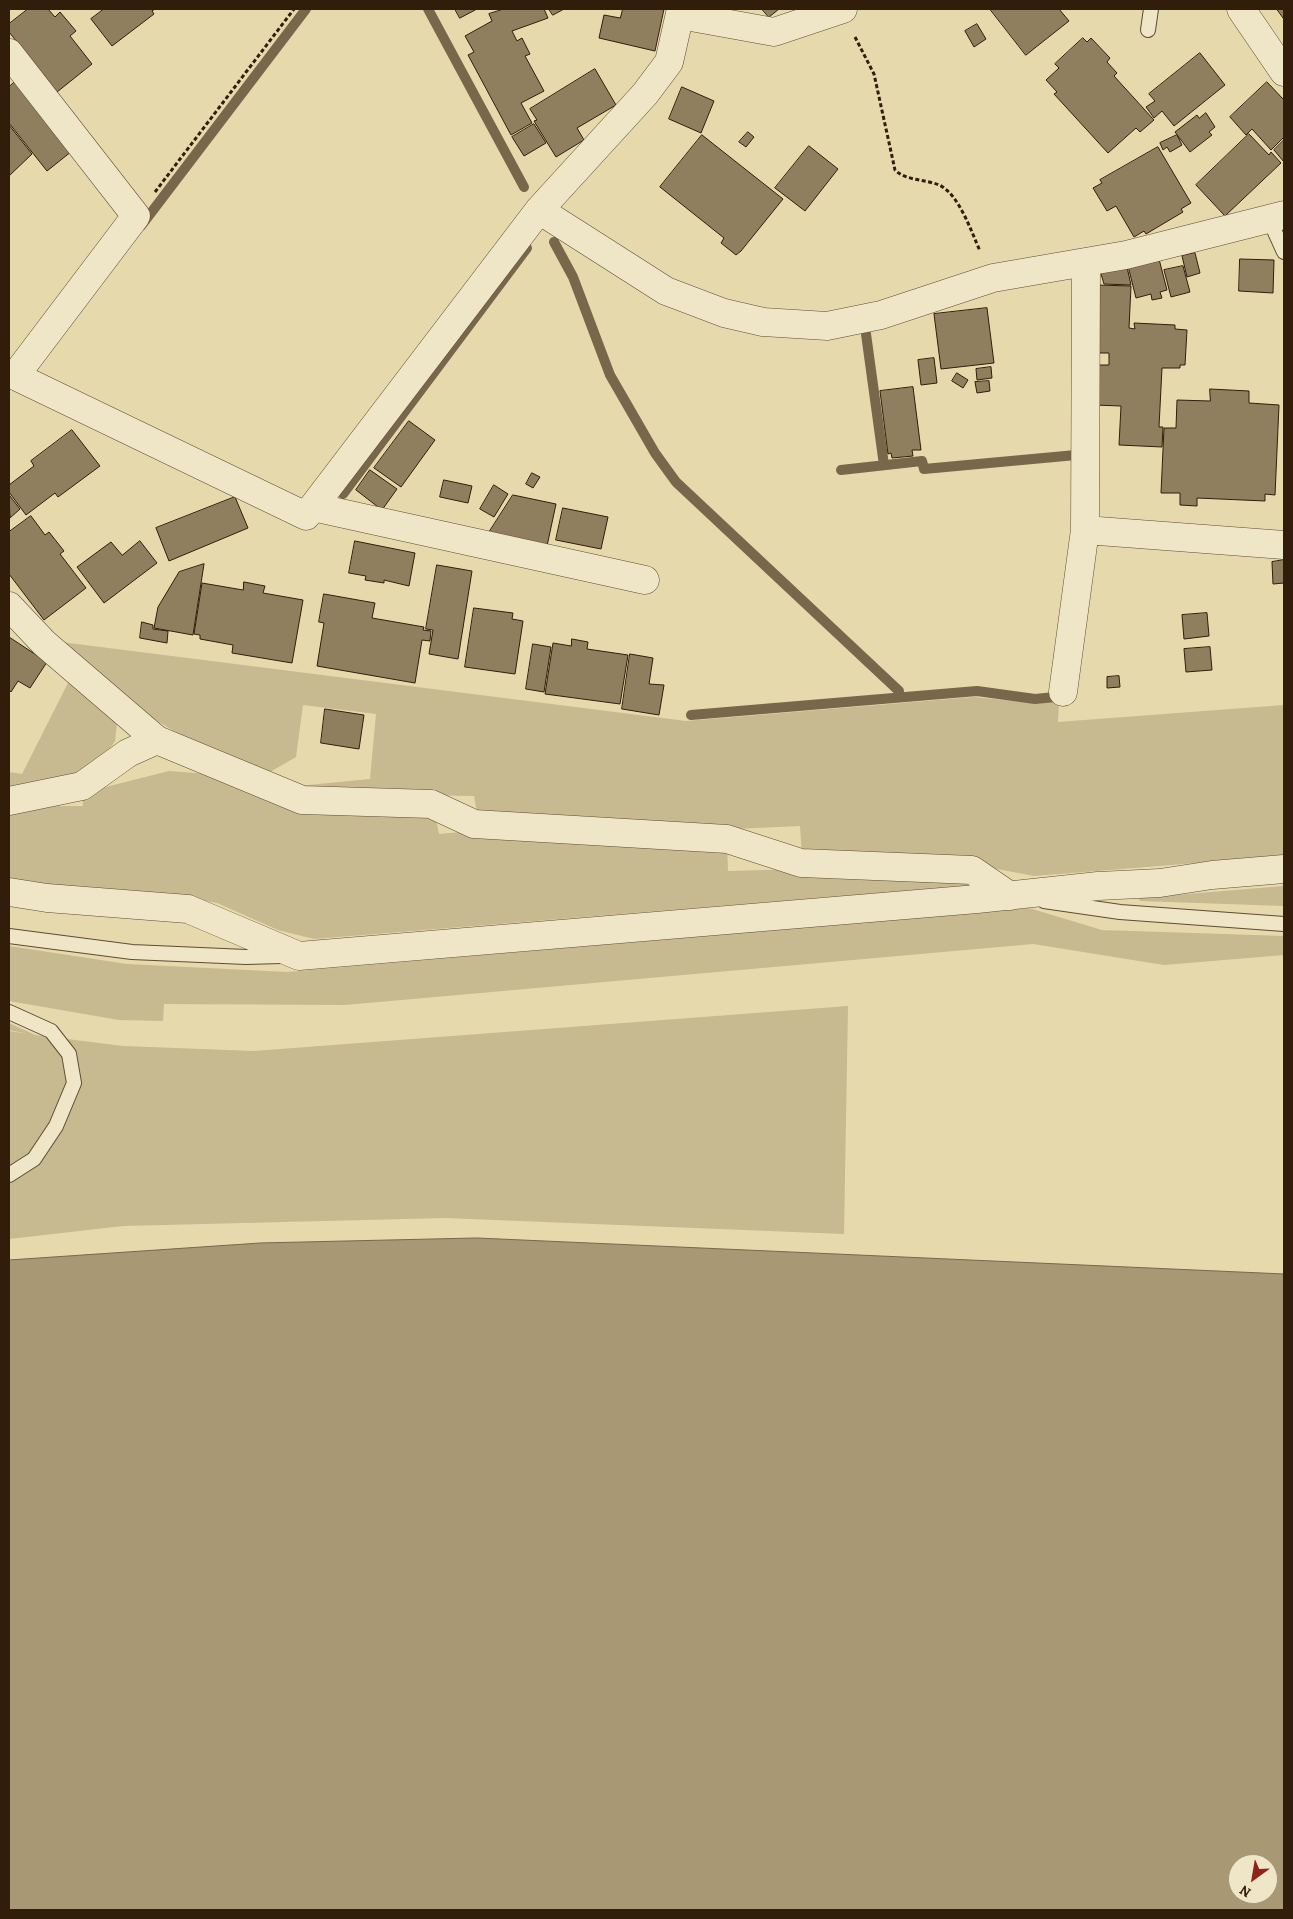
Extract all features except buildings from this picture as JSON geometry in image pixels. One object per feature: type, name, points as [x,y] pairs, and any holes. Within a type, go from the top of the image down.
[{"type":"street","points":[[9,53],[136,216],[12,375],[306,516],[539,210],[645,94],[669,62],[681,12],[774,32],[842,9]]},
{"type":"street","points":[[1241,9],[1284,72]]},
{"type":"street","points":[[539,210],[666,291],[724,313],[763,322],[826,326],[881,315],[993,278],[1126,256],[1277,217]]},
{"type":"street","points":[[1063,692],[1085,530],[1086,264]]},
{"type":"street","points":[[313,507],[645,580]]},
{"type":"street","points":[[1085,530],[1284,542]]},
{"type":"street","points":[[9,606],[44,643],[157,740],[302,800],[431,804],[474,824],[728,839],[802,863],[972,870],[1010,896]]},
{"type":"street","points":[[9,801],[82,786],[128,753],[157,740]]},
{"type":"street","points":[[9,892],[47,898],[188,909],[298,956],[1010,896],[1284,869]]},
{"type":"lane","points":[[1148,30],[1152,9]]},
{"type":"lane","points":[[1277,217],[1284,252]]},
{"type":"lane","points":[[1010,896],[1120,912],[1284,924]]},
{"type":"lane","points":[[9,936],[132,952],[246,957],[298,956]]},
{"type":"lane","points":[[9,1012],[51,1031],[69,1054],[74,1083],[56,1126],[34,1159],[9,1175]]},
{"type":"path","points":[[136,216],[294,9]]},
{"type":"path","points":[[842,9],[874,74],[895,170],[901,176],[941,186],[954,196],[993,278]]},
{"type":"shaded area","points":[[53,641],[686,721],[974,697],[1033,703],[1059,700],[1058,722],[1284,705],[1284,856],[1034,876],[971,864],[802,856],[800,826],[692,831],[478,817],[474,796],[304,793],[288,787],[370,779],[376,714],[303,705],[296,757],[263,776],[174,731],[121,699]]},
{"type":"shaded area","points":[[70,679],[117,723],[115,741],[103,759],[79,779],[9,794],[9,772],[22,774]]},
{"type":"shaded area","points":[[169,771],[234,776],[434,809],[439,834],[472,831],[727,844],[728,871],[802,869],[966,878],[977,885],[314,939],[278,930],[217,903],[188,898],[9,880],[9,806],[83,806],[82,793]]},
{"type":"shaded area","points":[[1284,886],[1284,906],[1140,901],[1139,898]]},
{"type":"shaded area","points":[[1029,908],[1102,930],[1284,936],[1284,955],[1164,965],[1033,944],[345,1005],[164,1004],[163,1021],[119,1020],[9,1001],[9,946],[127,964],[287,972]]},
{"type":"shaded area","points":[[848,1006],[844,1234],[445,1218],[123,1226],[9,1239],[9,1031],[29,1034],[9,1030],[9,1023],[35,1035],[123,1046],[254,1051]]},
{"type":"shaded area","points":[[477,1238],[1284,1274],[1284,1910],[9,1910],[9,1260],[260,1243]]},
{"type":"waterway","points":[[141,226],[306,9]]},
{"type":"waterway","points":[[428,9],[524,187]]},
{"type":"waterway","points":[[554,242],[573,277],[610,375],[655,453],[676,482],[899,691]]},
{"type":"waterway","points":[[343,494],[527,248]]},
{"type":"waterway","points":[[866,334],[884,465]]},
{"type":"waterway","points":[[841,470],[922,461],[924,469],[1076,455]]},
{"type":"waterway","points":[[691,715],[977,691],[1035,699],[1055,697]]}]
